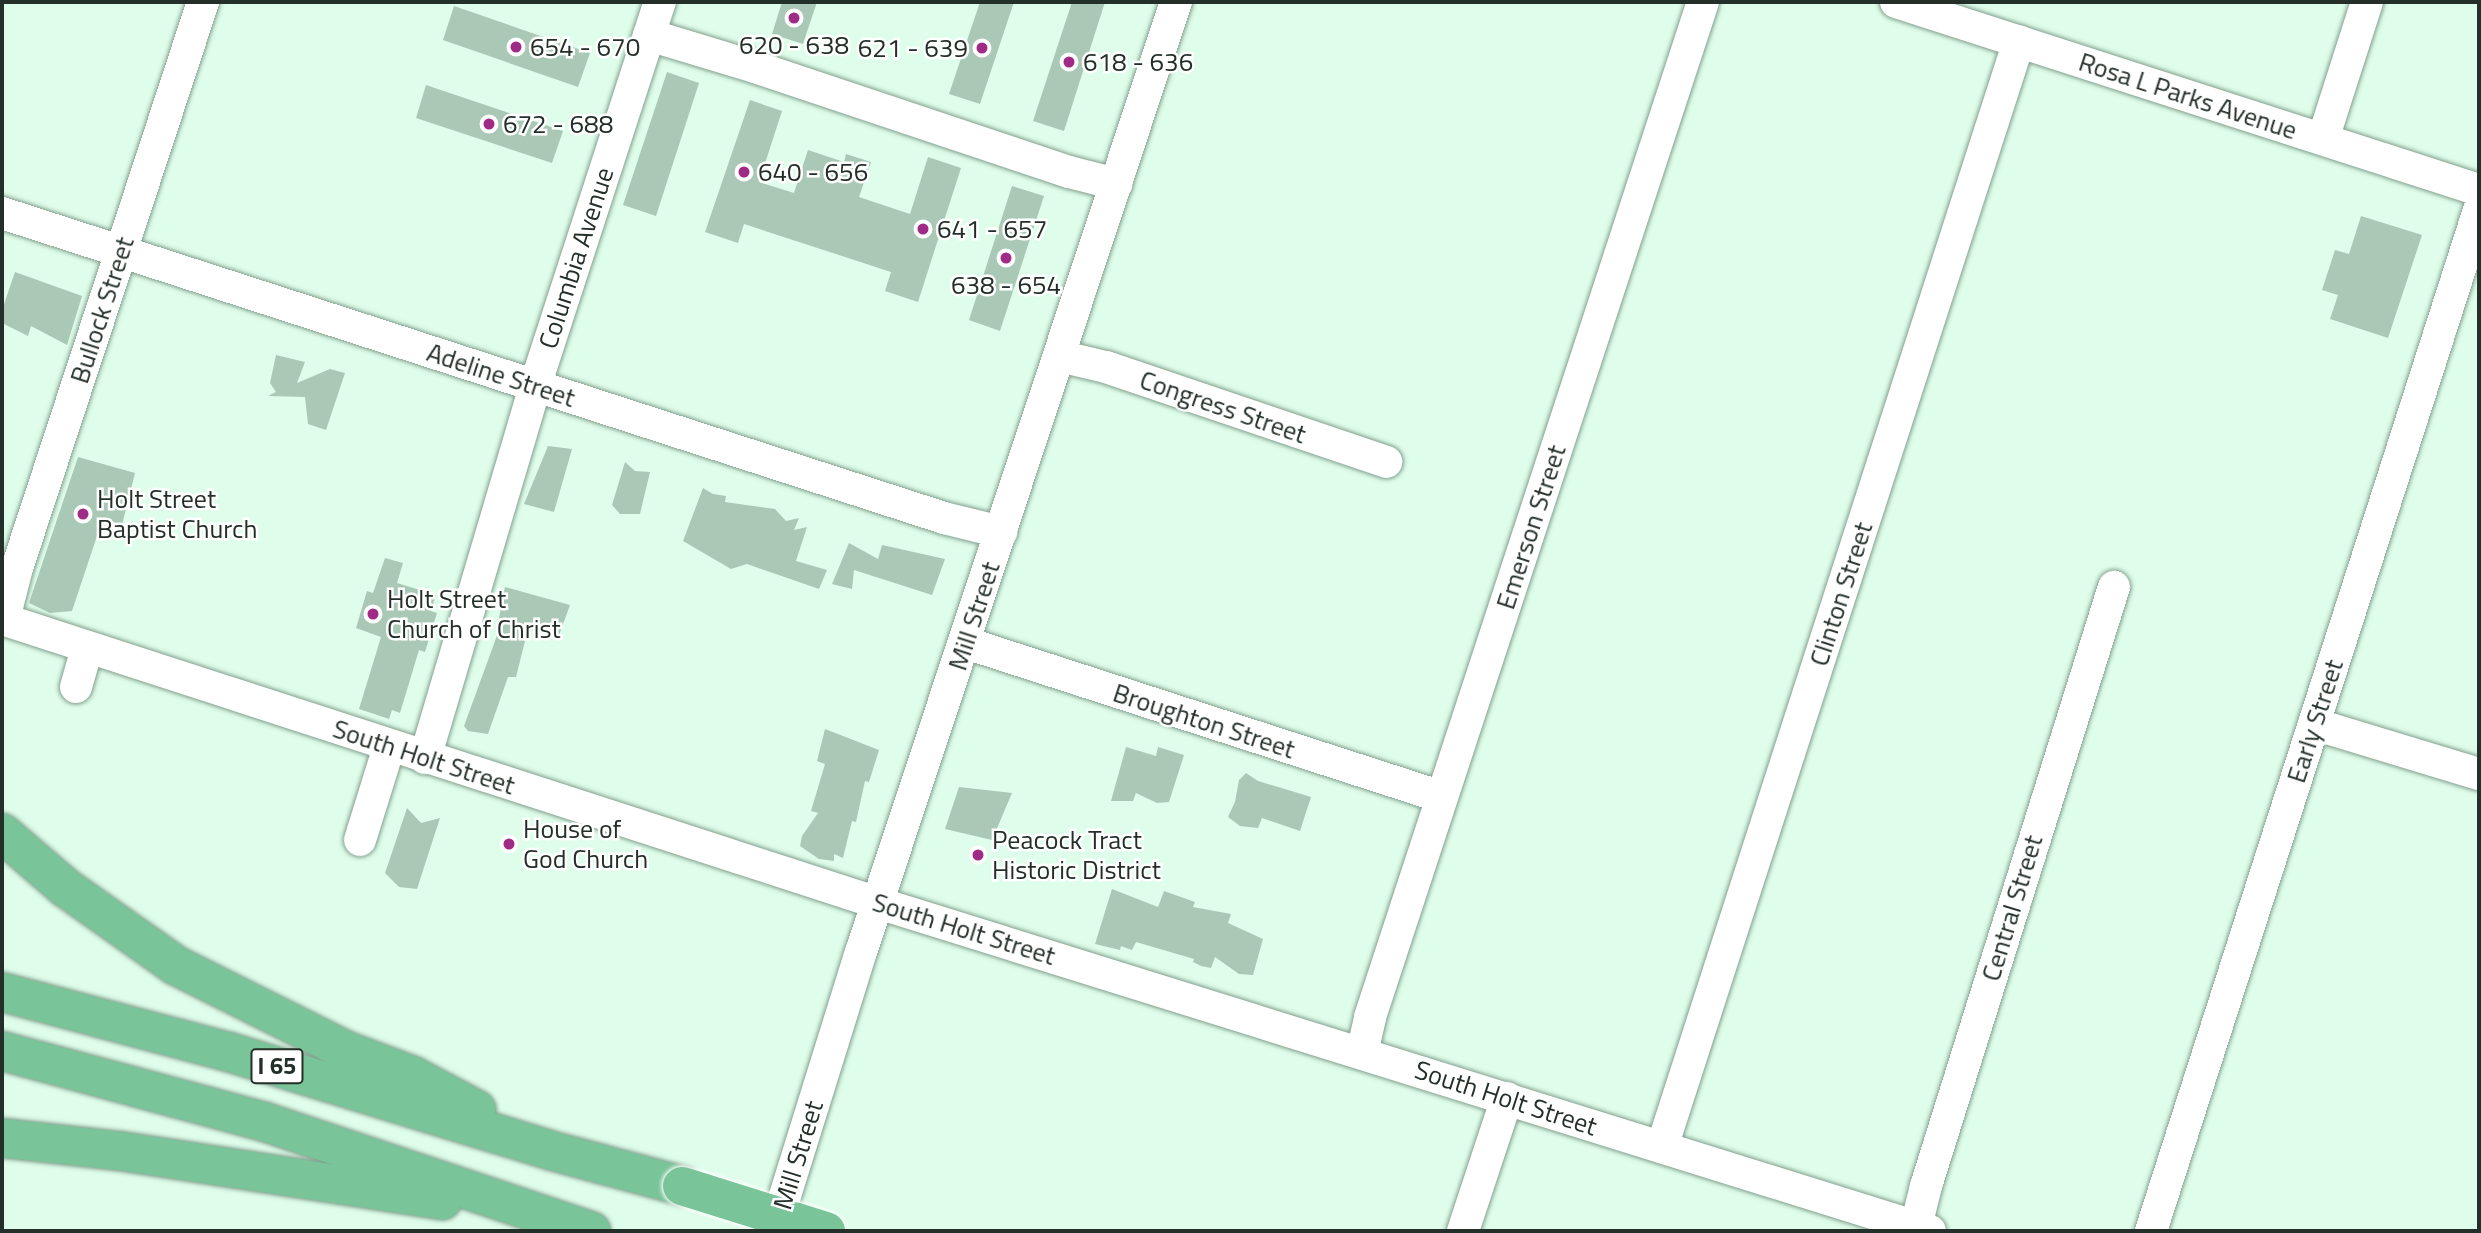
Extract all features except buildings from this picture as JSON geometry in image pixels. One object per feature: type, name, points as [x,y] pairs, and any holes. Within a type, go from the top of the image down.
[{"type":"highway","points":[[2,833],[66,888],[176,965],[348,1051],[413,1076],[549,1150]]},
{"type":"highway","name":"I 65","points":[[2,992],[229,1052],[826,1231]]},
{"type":"highway","name":"I 65","points":[[2,1051],[265,1122],[592,1231]]},
{"type":"highway","points":[[2,1139],[120,1151],[544,1216]]},
{"type":"street","name":"Bullock Street","points":[[3,619],[17,568],[202,2]]},
{"type":"street","name":"Columbia Avenue","points":[[425,758],[535,386],[660,2]]},
{"type":"street","name":"Mill Street","points":[[774,1231],[878,903],[1176,2]]},
{"type":"street","name":"Emerson Street","points":[[1363,1052],[1370,1017],[1703,2]]},
{"type":"street","name":"Rosa L Parks Avenue","points":[[1896,2],[2479,190]]},
{"type":"street","points":[[2323,139],[2367,2]]},
{"type":"street","points":[[649,35],[755,67],[1069,172],[1116,184]]},
{"type":"street","name":"Clinton Street","points":[[1662,1147],[2019,41]]},
{"type":"street","name":"Early Street","points":[[2151,1231],[2479,210]]},
{"type":"street","name":"Adeline Street","points":[[2,213],[944,518],[1001,532]]},
{"type":"street","name":"Congress Street","points":[[1059,356],[1107,367],[1386,463]]},
{"type":"street","name":"Central Street","points":[[1920,1230],[1926,1186],[2114,587]]},
{"type":"street","name":"South Holt Street","points":[[3,619],[389,747],[878,903],[1363,1052],[1920,1230]]},
{"type":"street","name":"Broughton Street","points":[[966,643],[1442,797]]},
{"type":"street","points":[[76,687],[87,648]]},
{"type":"street","points":[[2314,724],[2479,775]]},
{"type":"street","points":[[360,840],[389,747]]},
{"type":"street","points":[[1463,1231],[1507,1098]]},
{"type":"place","name":"620 - 638","points":[[794,18]]},
{"type":"place","name":"654 - 670","points":[[516,47]]},
{"type":"place","name":"621 - 639","points":[[982,48]]},
{"type":"place","name":"618 - 636","points":[[1069,62]]},
{"type":"place","name":"672 - 688","points":[[489,124]]},
{"type":"place","name":"640 - 656","points":[[744,172]]},
{"type":"place","name":"641 - 657","points":[[923,229]]},
{"type":"place","name":"638 - 654","points":[[1006,258]]},
{"type":"place","name":"Holt Street Baptist Church","points":[[83,514]]},
{"type":"place","name":"Holt Street Church of Christ","points":[[373,614]]},
{"type":"place","name":"House of God Church","points":[[509,844]]},
{"type":"place","name":"Peacock Tract Historic District","points":[[978,855]]}]
